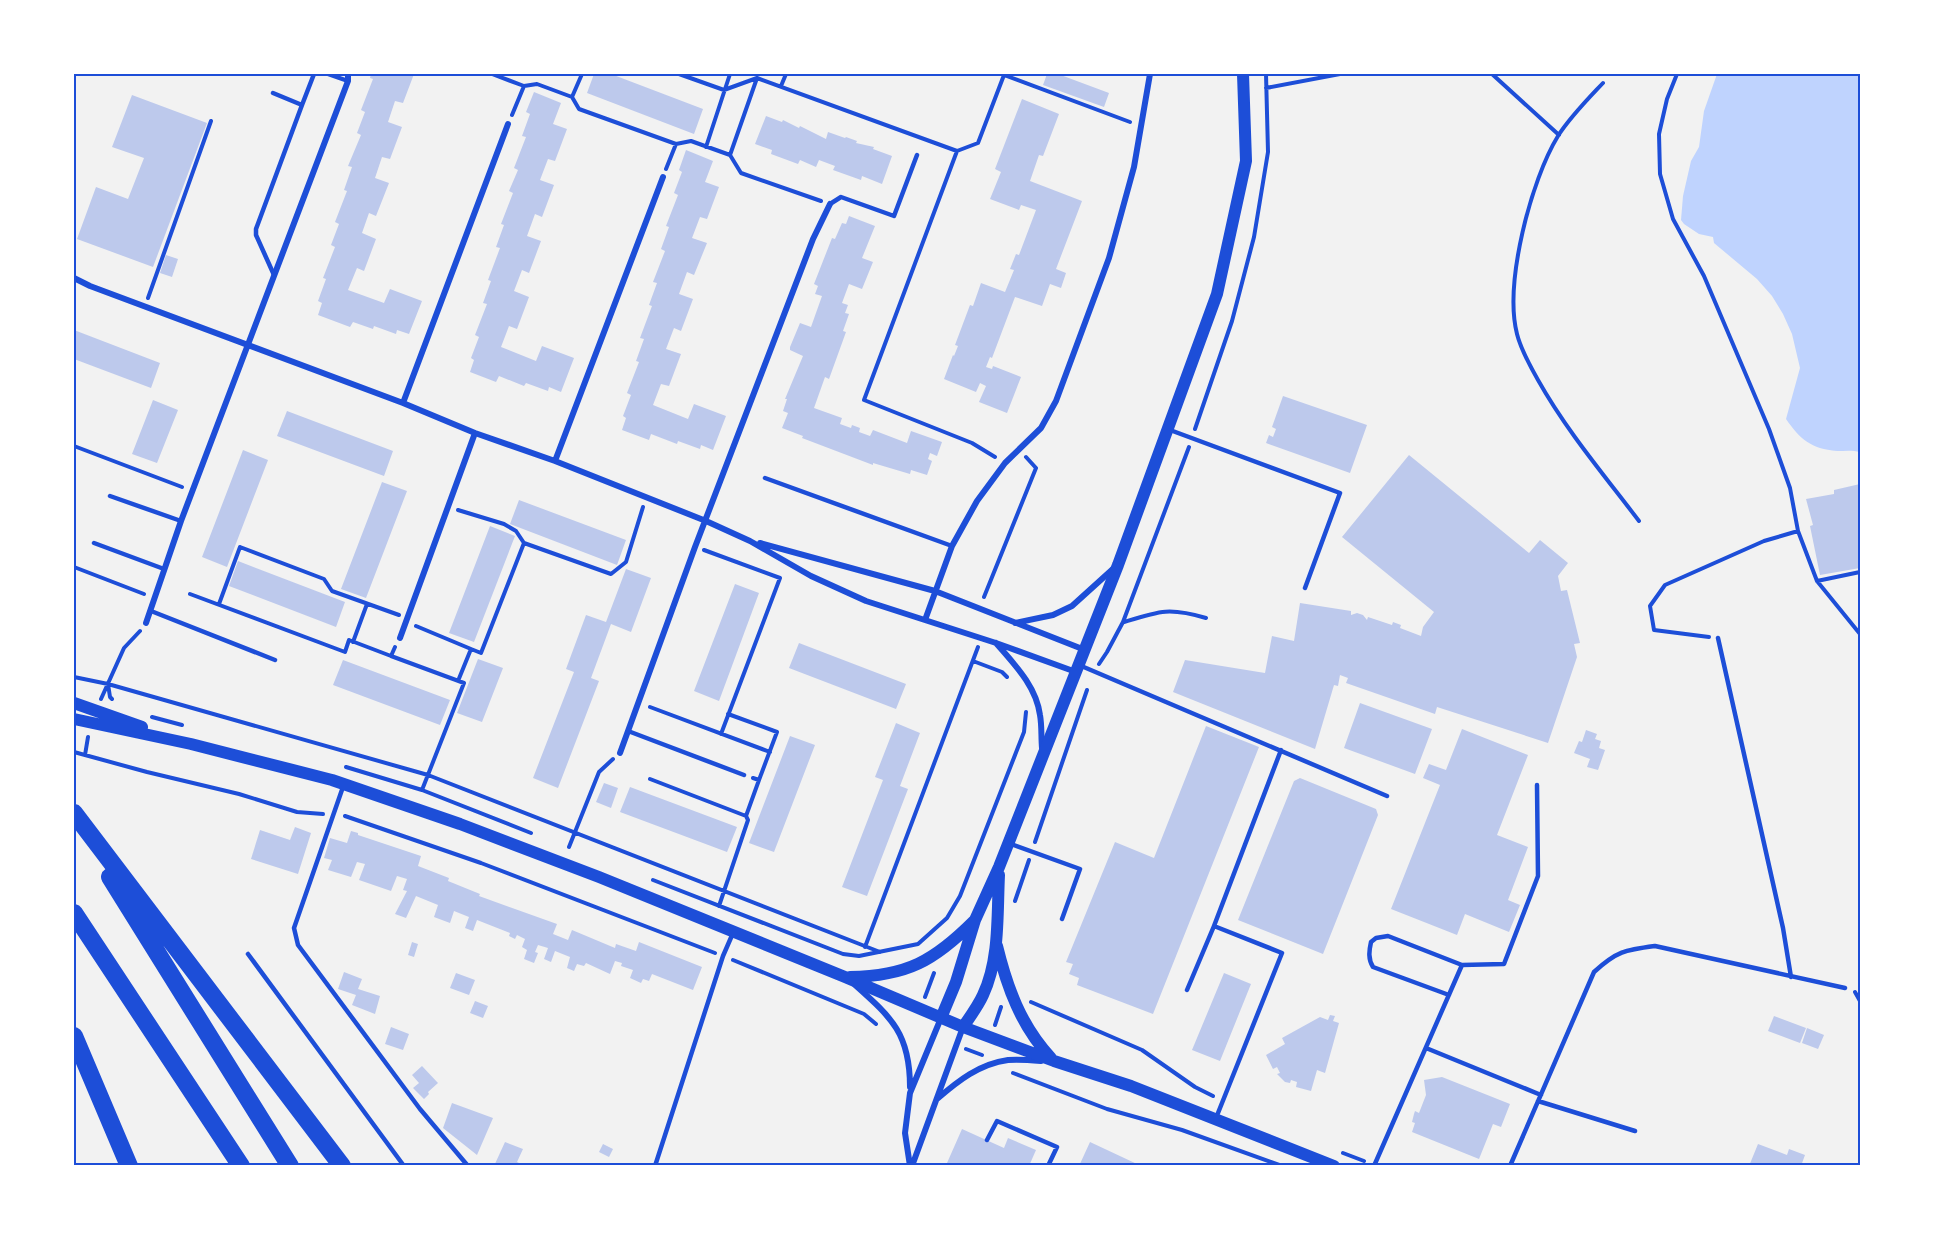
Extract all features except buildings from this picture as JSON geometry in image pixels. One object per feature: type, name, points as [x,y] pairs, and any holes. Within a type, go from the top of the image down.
[{"type":"highway","points":[[74,815],[290,1166]]},
{"type":"highway","points":[[74,815],[342,1166]]},
{"type":"highway","points":[[74,913],[241,1166]]},
{"type":"highway","points":[[74,1036],[129,1166]]},
{"type":"main road","points":[[941,1018],[956,982],[975,920],[999,867],[1118,564],[1217,294],[1246,161],[1243,74]]},
{"type":"main road","points":[[74,703],[93,718]]},
{"type":"main road","points":[[74,719],[93,718],[344,784],[503,841],[845,977],[963,1028],[1131,1086],[1334,1166]]},
{"type":"main road","points":[[963,1028],[983,995],[990,975],[996,941],[999,867]]},
{"type":"main road","points":[[845,977],[872,977],[927,961],[952,943],[975,920]]},
{"type":"main road","points":[[996,941],[1014,1003],[1033,1036],[1054,1061]]},
{"type":"street","points":[[925,620],[952,546],[977,501],[1005,463],[1041,428],[1056,401],[1109,258],[1134,167],[1150,74]]},
{"type":"street","points":[[147,623],[192,490],[348,77]]},
{"type":"street","points":[[403,404],[508,124]]},
{"type":"street","points":[[555,461],[663,177]]},
{"type":"street","points":[[620,753],[695,547],[813,239],[830,204]]},
{"type":"street","points":[[74,278],[475,433],[555,461],[705,521],[750,541],[811,576],[866,601],[1078,668]]},
{"type":"street","points":[[400,638],[475,433]]},
{"type":"street","points":[[750,541],[934,591],[1085,650]]},
{"type":"street","points":[[1015,623],[1053,615],[1072,606],[1118,564]]},
{"type":"street","points":[[996,643],[1030,686],[1037,701],[1041,716],[1042,756]]},
{"type":"street","points":[[845,977],[885,1012],[900,1034],[904,1045],[910,1072],[905,1133],[911,1166]]},
{"type":"street","points":[[910,1093],[941,1018]]},
{"type":"street","points":[[911,1166],[963,1028]]},
{"type":"street","points":[[936,1099],[968,1074],[987,1066],[1009,1060],[1054,1061]]},
{"type":"lane","points":[[274,275],[256,235],[256,229],[314,74]]},
{"type":"lane","points":[[328,74],[348,77]]},
{"type":"lane","points":[[273,93],[302,105]]},
{"type":"lane","points":[[830,204],[841,197],[894,216],[917,155]]},
{"type":"lane","points":[[1167,429],[1340,493],[1305,588]]},
{"type":"lane","points":[[765,478],[952,546]]},
{"type":"lane","points":[[110,496],[181,521]]},
{"type":"lane","points":[[93,543],[164,569]]},
{"type":"lane","points":[[151,611],[275,660]]},
{"type":"lane","points":[[1718,638],[1783,928],[1791,977]]},
{"type":"lane","points":[[1078,668],[1094,671],[1387,795]]},
{"type":"lane","points":[[628,731],[744,775]]},
{"type":"lane","points":[[1187,990],[1214,926],[1281,750]]},
{"type":"lane","points":[[344,784],[294,928],[298,945],[420,1109],[468,1166]]},
{"type":"lane","points":[[1449,995],[1373,967],[1369,953],[1371,942],[1376,938],[1388,936],[1461,965],[1504,964],[1538,876],[1537,785]]},
{"type":"lane","points":[[1008,843],[1080,869],[1062,919]]},
{"type":"lane","points":[[1214,926],[1282,953],[1216,1119]]},
{"type":"lane","points":[[655,1166],[723,956],[733,933]]},
{"type":"lane","points":[[1510,1166],[1594,972],[1609,958],[1628,950],[1656,946],[1845,988]]},
{"type":"lane","points":[[248,954],[404,1166]]},
{"type":"lane","points":[[1374,1166],[1461,965]]},
{"type":"lane","points":[[1426,1048],[1541,1095]]},
{"type":"lane","points":[[1538,1101],[1635,1131]]},
{"type":"lane","points":[[987,1140],[998,1121],[1057,1147],[1048,1166]]},
{"type":"path","points":[[492,74],[524,86],[537,84],[572,97],[579,108],[676,144],[691,141],[730,155],[741,173],[830,204]]},
{"type":"path","points":[[572,97],[582,74]]},
{"type":"path","points":[[679,74],[724,90],[757,78],[957,151],[978,144],[1004,75],[1142,126]]},
{"type":"path","points":[[705,147],[730,74]]},
{"type":"path","points":[[781,86],[786,74]]},
{"type":"path","points":[[1014,907],[1094,671],[1123,622],[1192,438],[1232,321],[1254,237],[1268,152],[1266,74]]},
{"type":"path","points":[[1266,88],[1340,74]]},
{"type":"path","points":[[1492,74],[1559,135]]},
{"type":"path","points":[[1677,74],[1667,99],[1659,134],[1660,174],[1673,219],[1704,276],[1769,429],[1790,488],[1798,531],[1817,581],[1860,634]]},
{"type":"path","points":[[730,155],[757,78]]},
{"type":"path","points":[[1602,83],[1559,135],[1542,168],[1526,217],[1515,279],[1514,307],[1517,334],[1528,362],[1549,399],[1639,521]]},
{"type":"path","points":[[508,124],[524,86]]},
{"type":"path","points":[[145,307],[211,122]]},
{"type":"path","points":[[663,177],[676,144]]},
{"type":"path","points":[[957,151],[864,400],[972,443],[1005,463]]},
{"type":"path","points":[[74,446],[192,490]]},
{"type":"path","points":[[979,609],[1036,468],[1020,449]]},
{"type":"path","points":[[448,507],[504,524],[516,531],[524,543],[611,574],[626,562],[646,497]]},
{"type":"path","points":[[1718,638],[1654,630],[1650,606],[1665,585],[1764,541],[1798,531]]},
{"type":"path","points":[[219,604],[240,547],[324,579],[332,591],[482,653],[524,543]]},
{"type":"path","points":[[695,547],[780,578],[721,734]]},
{"type":"path","points":[[74,567],[156,598]]},
{"type":"path","points":[[1817,581],[1860,572]]},
{"type":"path","points":[[190,594],[345,652],[349,640],[464,683],[422,789]]},
{"type":"path","points":[[353,642],[367,604]]},
{"type":"path","points":[[1123,622],[1158,611],[1183,611],[1206,618]]},
{"type":"path","points":[[85,755],[93,718],[124,648],[147,623]]},
{"type":"path","points":[[391,656],[400,638]]},
{"type":"path","points":[[865,947],[982,638]]},
{"type":"path","points":[[458,681],[471,649]]},
{"type":"path","points":[[973,661],[1002,672],[1010,680]]},
{"type":"path","points":[[74,677],[108,684],[428,775],[881,952],[918,944],[948,918],[960,896],[1024,732],[1026,710]]},
{"type":"path","points":[[639,703],[770,752]]},
{"type":"path","points":[[719,906],[748,820],[746,816],[777,732],[728,714]]},
{"type":"path","points":[[74,752],[238,794],[297,812],[347,816],[482,863],[723,956],[864,1014],[888,1036],[900,1034]]},
{"type":"path","points":[[569,848],[599,772],[620,753]]},
{"type":"path","points":[[744,775],[759,780]]},
{"type":"path","points":[[650,779],[746,816]]},
{"type":"path","points":[[1853,990],[1860,1001]]},
{"type":"path","points":[[1023,999],[1142,1050],[1195,1087],[1223,1101]]},
{"type":"path","points":[[956,1045],[984,1056],[992,1077],[1013,1073],[1107,1109],[1182,1130],[1282,1166]]},
{"type":"water","points":[[1717,74],[1860,74],[1860,452],[1820,448],[1807,442],[1791,426],[1786,419],[1800,368],[1792,334],[1783,314],[1772,296],[1757,279],[1714,243],[1713,237],[1699,234],[1681,220],[1683,196],[1691,161],[1699,147],[1704,111]]}]
